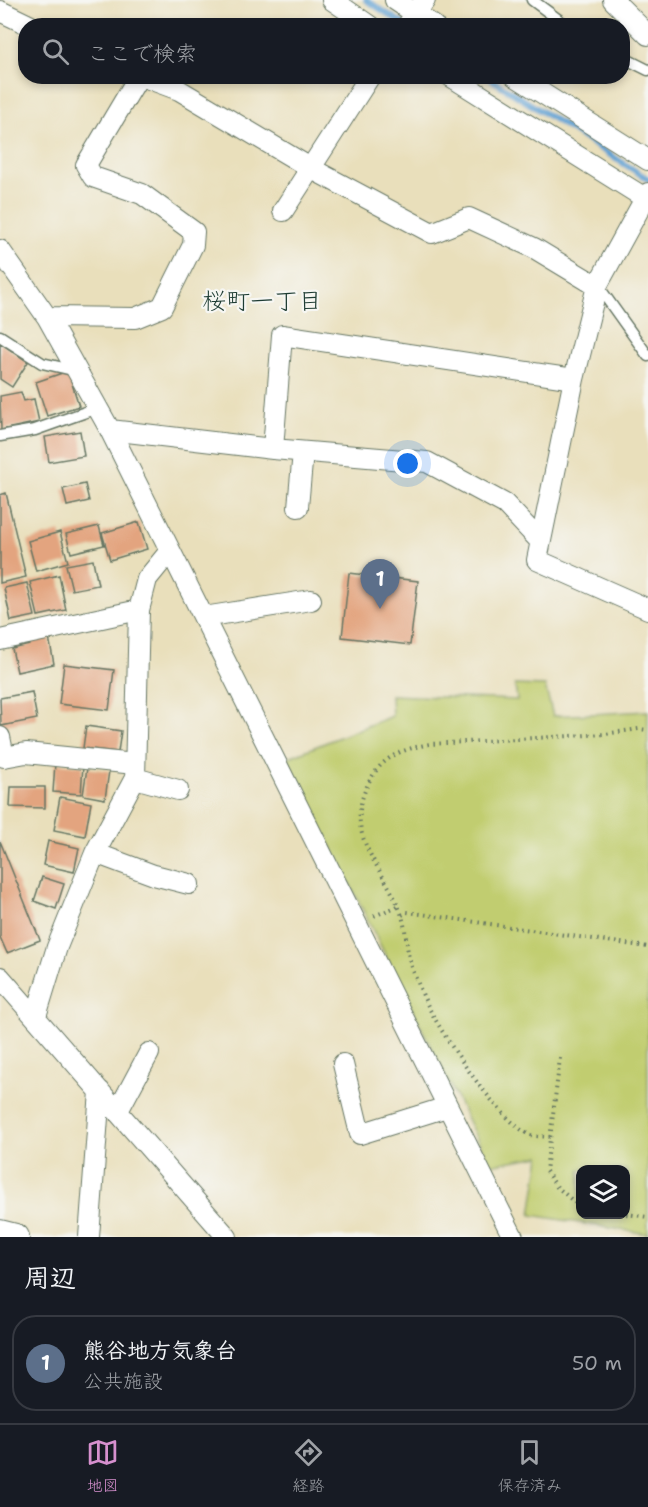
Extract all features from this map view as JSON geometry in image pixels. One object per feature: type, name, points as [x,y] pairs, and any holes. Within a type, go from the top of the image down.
[{"type":"street","points":[[332,0],[358,18]]},
{"type":"street","points":[[395,0],[414,15]]},
{"type":"street","points":[[613,0],[648,35]]},
{"type":"street","points":[[0,11],[18,20]]},
{"type":"street","points":[[48,317],[135,318],[162,307],[193,244],[194,232],[142,194],[93,177],[86,165],[135,84]]},
{"type":"street","points":[[162,84],[179,90],[312,169],[432,233],[469,218],[534,248],[597,286]]},
{"type":"street","points":[[283,211],[365,84]]},
{"type":"street","points":[[463,84],[647,196],[597,286],[574,379],[539,540],[537,560],[647,606]]},
{"type":"street","points":[[529,84],[648,160]]},
{"type":"street","points":[[0,250],[48,317],[110,430],[513,1237]]},
{"type":"street","points":[[273,449],[282,335],[574,379]]},
{"type":"street","points":[[110,430],[273,449],[428,462],[505,504],[539,540]]},
{"type":"street","points":[[298,507],[303,452]]},
{"type":"street","points":[[36,1016],[57,947],[95,853],[135,771],[139,610],[147,579],[169,552]]},
{"type":"street","points":[[204,617],[312,600]]},
{"type":"street","points":[[0,640],[139,610]]},
{"type":"street","points":[[0,737],[4,757],[26,753],[135,771],[178,790]]},
{"type":"street","points":[[95,853],[154,875],[189,884]]},
{"type":"street","points":[[0,977],[227,1237]]},
{"type":"street","points":[[118,1110],[149,1053]]},
{"type":"street","points":[[343,1064],[360,1134],[447,1107]]},
{"type":"street","points":[[88,1237],[100,1091]]},
{"type":"street","points":[[0,1233],[16,1237]]},
{"type":"lane","points":[[532,0],[556,18]]},
{"type":"lane","points":[[630,61],[648,70]]},
{"type":"lane","points":[[597,286],[648,357]]},
{"type":"lane","points":[[0,336],[42,363],[77,371]]},
{"type":"lane","points":[[0,436],[35,430],[97,408]]},
{"type":"path","points":[[550,1137],[528,1134],[511,1120],[470,1075],[421,992],[410,960],[402,915],[364,841],[358,813],[361,797],[384,759],[405,748],[430,744],[648,730]]},
{"type":"path","points":[[402,915],[407,912],[648,946]]},
{"type":"path","points":[[560,1058],[546,1171],[557,1187],[576,1204]]},
{"type":"path","points":[[630,1215],[648,1217]]},
{"type":"green space","points":[[515,685],[545,686],[553,716],[648,711],[648,1234],[531,1215],[540,1156],[490,1165],[287,758],[392,716],[391,695],[517,700]]},
{"type":"building","points":[[0,343],[28,362],[12,387],[0,379]]},
{"type":"building","points":[[68,371],[79,406],[47,416],[36,382]]},
{"type":"building","points":[[21,392],[24,401],[34,399],[39,422],[1,430],[0,396]]},
{"type":"building","points":[[80,431],[84,456],[49,462],[45,437]]},
{"type":"building","points":[[85,484],[89,501],[67,506],[63,489]]},
{"type":"building","points":[[6,493],[26,577],[0,583],[0,495]]},
{"type":"building","points":[[139,522],[147,549],[110,560],[102,533]]},
{"type":"building","points":[[99,526],[104,545],[71,553],[66,534]]},
{"type":"building","points":[[60,532],[68,562],[36,571],[28,541]]},
{"type":"building","points":[[93,560],[98,585],[72,590],[66,565]]},
{"type":"building","points":[[349,573],[418,581],[410,645],[342,637]]},
{"type":"building","points":[[59,575],[66,610],[38,616],[30,582]]},
{"type":"building","points":[[27,583],[35,616],[11,621],[4,588]]},
{"type":"building","points":[[48,632],[54,664],[17,672],[12,649],[30,645],[28,636]]},
{"type":"building","points":[[64,664],[114,670],[109,710],[59,704]]},
{"type":"building","points":[[32,692],[37,719],[1,726],[0,698]]},
{"type":"building","points":[[86,726],[121,731],[118,752],[83,748]]},
{"type":"building","points":[[55,763],[83,766],[81,794],[53,792]]},
{"type":"building","points":[[87,768],[109,771],[105,799],[83,795]]},
{"type":"building","points":[[11,787],[45,787],[45,808],[10,807]]},
{"type":"building","points":[[60,797],[91,803],[85,836],[54,830]]},
{"type":"building","points":[[0,841],[40,940],[7,953],[0,937]]},
{"type":"building","points":[[48,841],[79,848],[74,872],[43,865]]},
{"type":"building","points":[[42,877],[64,884],[56,909],[34,901]]},
{"type":"waterway","points":[[366,0],[394,18]]},
{"type":"waterway","points":[[499,84],[648,179]]},
{"type":"place","name":"熊谷地方気象台","points":[[380,609]]},
{"type":"district","name":"桜町一丁目","points":[[262,301]]}]
